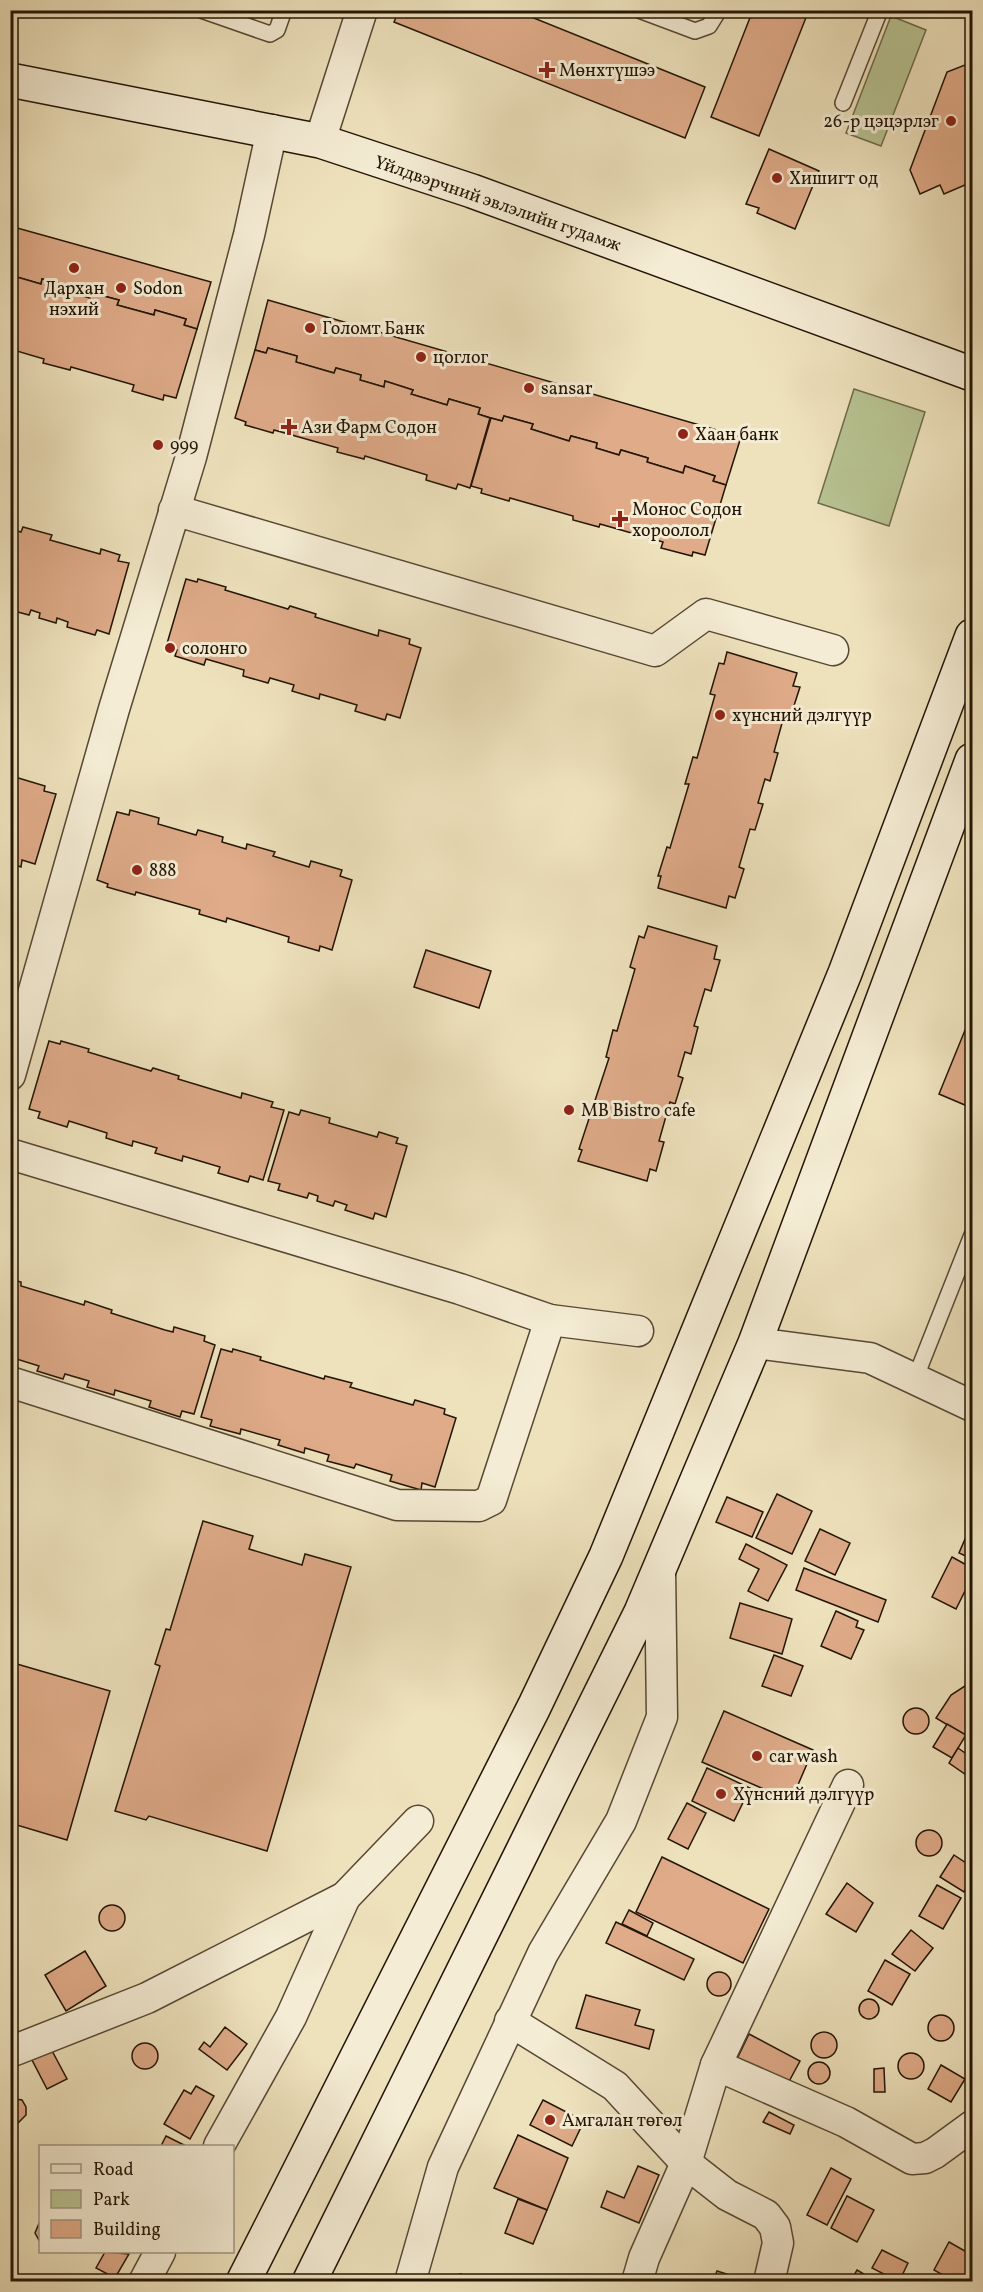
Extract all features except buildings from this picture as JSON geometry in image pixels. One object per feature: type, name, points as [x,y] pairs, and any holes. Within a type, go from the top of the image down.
[{"type":"main road","name":"Үйлдвэрчний эвлэлийн гудамж","points":[[10,80],[320,141],[472,191],[972,374]]},
{"type":"main road","points":[[243,2282],[534,1707],[606,1556],[845,973],[972,636]]},
{"type":"main road","points":[[309,2282],[641,1612],[755,1343],[972,760]]},
{"type":"street","points":[[320,141],[362,10]]},
{"type":"street","points":[[10,1075],[111,720],[174,510],[243,257],[272,130]]},
{"type":"street","points":[[174,510],[655,651],[706,614],[833,650]]},
{"type":"street","points":[[10,1154],[460,1289],[550,1320],[638,1331]]},
{"type":"street","points":[[10,1382],[397,1505],[479,1506],[491,1500],[550,1320]]},
{"type":"street","points":[[755,1343],[870,1358],[972,1406]]},
{"type":"street","points":[[410,2282],[443,2166],[543,1953],[621,1821],[662,1717],[660,1565]]},
{"type":"street","points":[[637,2282],[644,2258],[686,2163],[716,2065],[848,1785]]},
{"type":"street","points":[[10,2052],[147,1998],[345,1897],[418,1821]]},
{"type":"street","points":[[220,2145],[291,2017],[345,1897]]},
{"type":"street","points":[[510,2021],[615,2086],[686,2163],[727,2195],[766,2215],[775,2227],[778,2243],[769,2282]]},
{"type":"street","points":[[716,2065],[846,2122],[912,2159],[925,2158],[935,2153],[972,2126]]},
{"type":"street","points":[[144,2282],[159,2253]]},
{"type":"lane","points":[[201,10],[221,14],[270,34],[277,30],[284,10]]},
{"type":"lane","points":[[639,10],[695,31],[709,26],[719,10]]},
{"type":"lane","points":[[843,103],[880,10]]},
{"type":"lane","points":[[915,1379],[972,1235]]},
{"type":"green space","points":[[891,16],[926,30],[881,146],[846,133]]},
{"type":"green space","points":[[854,389],[925,412],[889,526],[818,503]]},
{"type":"place","name":"Мөнхтүшээ","points":[[547,70]]},
{"type":"place","name":"26-р цэцэрлэг","points":[[951,121]]},
{"type":"place","name":"Хишигт од","points":[[777,178]]},
{"type":"place","name":"Дархан нэхий","points":[[74,268]]},
{"type":"place","name":"Sodon","points":[[121,288]]},
{"type":"place","name":"Голомт Банк","points":[[310,328]]},
{"type":"place","name":"цоглог","points":[[421,357]]},
{"type":"place","name":"sansar","points":[[529,388]]},
{"type":"place","name":"Ази Фарм Содон","points":[[289,427]]},
{"type":"place","name":"Хаан банк","points":[[683,434]]},
{"type":"place","name":"999","points":[[158,445]]},
{"type":"place","name":"Монос Содон хороолол","points":[[620,519]]},
{"type":"place","name":"солонго","points":[[170,648]]},
{"type":"place","name":"хүнсний дэлгүүр","points":[[720,715]]},
{"type":"place","name":"888","points":[[137,870]]},
{"type":"place","name":"MB Bistro cafe","points":[[569,1110]]},
{"type":"place","name":"car wash","points":[[757,1756]]},
{"type":"place","name":"Хүнсний дэлгүүр","points":[[721,1794]]},
{"type":"place","name":"Амгалан төгөл","points":[[550,2120]]}]
